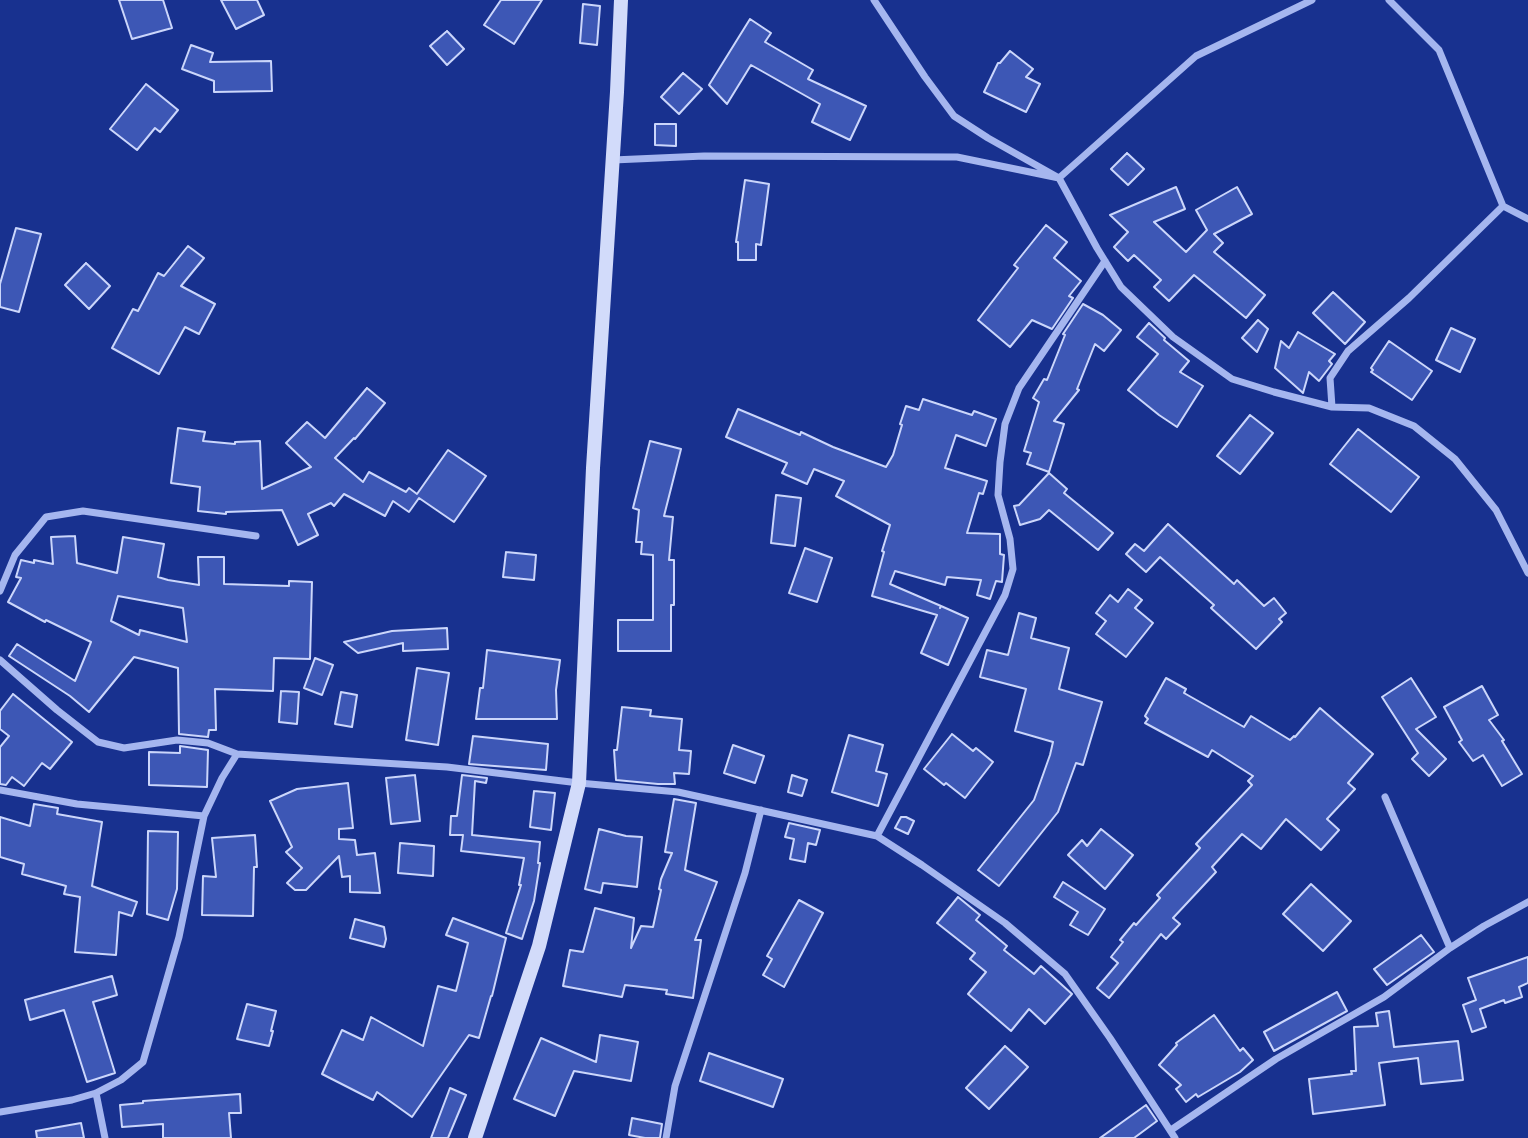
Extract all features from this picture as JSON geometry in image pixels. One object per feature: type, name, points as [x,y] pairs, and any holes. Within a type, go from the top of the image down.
[{"type":"street","points":[[475,1138],[539,946],[579,783],[593,468],[621,0]]},
{"type":"street","points":[[874,0],[954,116],[1059,178],[1121,287],[1173,337],[1232,379],[1332,407],[1369,408],[1415,426],[1455,459],[1496,510],[1528,573]]},
{"type":"street","points":[[1059,178],[1196,56],[1312,0]]},
{"type":"street","points":[[1389,0],[1439,50],[1503,206],[1528,219]]},
{"type":"street","points":[[613,160],[704,156],[957,157],[1059,178]]},
{"type":"street","points":[[1332,407],[1329,378],[1348,351],[1409,298],[1503,206]]},
{"type":"street","points":[[877,836],[1005,595],[1013,569],[1010,539],[998,495],[999,462],[1005,424],[1019,387],[1104,261]]},
{"type":"street","points":[[0,590],[15,555],[46,517],[83,511],[256,536]]},
{"type":"street","points":[[0,660],[98,742],[124,748],[177,740],[208,743],[237,754],[447,767],[678,792],[877,836],[1005,923],[1065,974],[1175,1138]]},
{"type":"street","points":[[0,1112],[72,1100],[96,1093],[121,1080],[143,1062],[179,937],[204,816],[237,754]]},
{"type":"street","points":[[0,790],[77,804],[204,816]]},
{"type":"street","points":[[1385,797],[1450,948]]},
{"type":"street","points":[[666,1138],[675,1086],[746,873],[761,810]]},
{"type":"street","points":[[1171,1130],[1276,1059],[1384,998],[1484,926],[1528,902]]},
{"type":"street","points":[[96,1093],[105,1138]]},
{"type":"building","points":[[119,0],[163,0],[172,28],[132,39]]},
{"type":"building","points":[[221,0],[257,0],[264,15],[236,29]]},
{"type":"building","points":[[501,0],[542,0],[514,44],[484,25]]},
{"type":"building","points":[[583,4],[600,6],[597,45],[580,43]]},
{"type":"building","points":[[750,19],[771,33],[765,42],[813,70],[808,79],[866,106],[850,140],[812,122],[820,104],[751,65],[727,104],[709,85]]},
{"type":"building","points":[[447,31],[464,49],[447,65],[430,46]]},
{"type":"building","points":[[191,45],[213,53],[210,62],[271,61],[272,91],[214,92],[214,81],[182,69]]},
{"type":"building","points":[[1010,51],[1033,69],[1026,77],[1040,84],[1026,112],[984,92],[998,63]]},
{"type":"building","points":[[683,73],[702,89],[679,114],[661,97]]},
{"type":"building","points":[[146,84],[178,110],[160,132],[155,128],[137,150],[110,129]]},
{"type":"building","points":[[655,124],[676,124],[676,146],[655,145]]},
{"type":"building","points":[[1127,153],[1144,169],[1128,185],[1111,169]]},
{"type":"building","points":[[745,180],[769,184],[761,245],[756,244],[756,260],[738,260],[736,242]]},
{"type":"building","points":[[1176,187],[1185,209],[1154,222],[1186,252],[1207,230],[1196,210],[1237,187],[1252,214],[1214,234],[1223,243],[1214,252],[1265,295],[1246,318],[1194,275],[1169,301],[1154,287],[1161,280],[1134,255],[1128,261],[1114,247],[1128,232],[1110,215]]},
{"type":"building","points":[[1046,225],[1067,242],[1054,258],[1081,281],[1069,296],[1073,298],[1052,329],[1032,320],[1010,347],[978,320],[1018,268],[1014,265]]},
{"type":"building","points":[[16,228],[41,234],[19,312],[0,307],[0,284]]},
{"type":"building","points":[[188,246],[204,258],[181,286],[215,304],[199,334],[185,327],[159,374],[112,348],[133,309],[138,311],[158,273],[164,276]]},
{"type":"building","points":[[86,263],[110,286],[89,309],[65,285]]},
{"type":"building","points":[[1333,292],[1365,322],[1345,344],[1313,313]]},
{"type":"building","points":[[1083,304],[1103,315],[1121,330],[1104,351],[1095,344],[1077,389],[1079,390],[1054,421],[1064,424],[1049,472],[1027,464],[1031,453],[1024,451],[1039,402],[1033,398],[1044,379],[1047,380],[1065,335],[1063,334]]},
{"type":"building","points":[[1258,320],[1268,329],[1257,352],[1242,338]]},
{"type":"building","points":[[1149,323],[1189,361],[1180,372],[1203,386],[1177,427],[1128,390],[1158,354],[1137,337]]},
{"type":"building","points":[[1451,328],[1475,339],[1460,372],[1436,360]]},
{"type":"building","points":[[1298,332],[1335,354],[1329,361],[1332,364],[1319,381],[1309,372],[1303,393],[1275,368],[1281,341],[1289,348]]},
{"type":"building","points":[[1389,341],[1432,371],[1412,400],[1371,372]]},
{"type":"building","points":[[367,388],[385,403],[335,458],[363,482],[369,472],[406,492],[409,488],[417,494],[448,450],[486,476],[454,522],[419,498],[409,512],[393,501],[385,516],[344,494],[334,506],[331,503],[308,514],[318,535],[298,545],[282,510],[226,514],[198,511],[200,487],[171,483],[178,428],[205,432],[203,441],[235,444],[260,441],[262,489],[311,467],[286,443],[307,422],[325,438]]},
{"type":"building","points":[[923,399],[972,415],[974,411],[996,419],[986,446],[956,435],[945,468],[987,481],[983,494],[979,493],[967,533],[1000,534],[1000,554],[1004,555],[1002,582],[996,581],[990,599],[977,595],[981,580],[947,577],[945,585],[895,571],[890,584],[968,618],[948,665],[921,653],[937,615],[872,596],[890,525],[836,496],[844,481],[814,469],[807,484],[782,473],[787,463],[726,437],[738,409],[886,467],[893,455],[906,406],[919,410]]},
{"type":"building","points":[[1250,415],[1273,433],[1240,474],[1217,456]]},
{"type":"building","points":[[1358,429],[1419,477],[1391,512],[1330,464]]},
{"type":"building","points":[[650,441],[681,449],[664,516],[673,517],[669,560],[674,560],[671,651],[618,651],[618,620],[653,620],[653,555],[641,554],[642,542],[636,542],[639,510],[633,508]]},
{"type":"building","points":[[1049,473],[1067,489],[1064,493],[1113,533],[1098,550],[1049,510],[1040,519],[1020,525],[1014,506],[1019,505]]},
{"type":"building","points":[[776,495],[801,498],[795,546],[771,543]]},
{"type":"building","points":[[1168,524],[1234,584],[1237,580],[1264,606],[1274,598],[1286,613],[1279,619],[1282,622],[1256,649],[1211,608],[1214,605],[1160,557],[1146,572],[1126,554],[1135,544],[1144,551]]},
{"type":"building","points":[[75,536],[77,563],[117,573],[123,537],[164,544],[158,577],[168,580],[199,585],[198,557],[224,557],[224,584],[289,586],[289,581],[312,582],[310,659],[274,658],[273,691],[215,689],[216,730],[209,730],[208,737],[179,734],[178,668],[134,657],[89,712],[70,696],[9,656],[17,644],[75,681],[91,642],[8,602],[21,578],[16,577],[21,560],[53,564],[51,537]],"holes":[[[118,596],[183,608],[187,642],[140,630],[139,635],[111,621]]]},
{"type":"building","points":[[805,548],[832,558],[817,602],[789,593]]},
{"type":"building","points":[[506,552],[536,555],[534,580],[503,577]]},
{"type":"building","points":[[1128,589],[1142,600],[1135,608],[1153,623],[1126,657],[1096,634],[1106,621],[1096,613],[1110,595],[1118,602]]},
{"type":"building","points":[[1019,613],[1036,618],[1031,638],[1069,648],[1059,689],[1102,702],[1083,765],[1076,763],[1058,812],[999,886],[978,870],[1034,800],[1053,742],[1015,731],[1026,689],[980,677],[987,650],[1008,655]]},
{"type":"building","points":[[447,628],[448,649],[403,651],[403,643],[358,653],[344,642],[392,631]]},
{"type":"building","points":[[487,650],[560,660],[556,690],[557,719],[476,719]]},
{"type":"building","points":[[315,658],[333,665],[322,695],[304,688]]},
{"type":"building","points":[[417,668],[449,673],[438,745],[406,740]]},
{"type":"building","points":[[1166,678],[1186,689],[1184,693],[1244,727],[1251,716],[1290,740],[1320,708],[1373,754],[1348,783],[1355,789],[1327,819],[1339,830],[1321,850],[1286,819],[1261,849],[1242,834],[1212,867],[1216,872],[1173,918],[1180,924],[1166,939],[1161,934],[1109,998],[1097,988],[1118,963],[1111,957],[1123,942],[1120,940],[1160,898],[1157,895],[1200,848],[1196,844],[1252,785],[1248,781],[1253,776],[1212,750],[1208,757],[1145,723],[1148,719],[1145,716]]},
{"type":"building","points":[[1411,678],[1436,717],[1416,729],[1446,759],[1429,776],[1412,759],[1418,753],[1382,697]]},
{"type":"building","points":[[1482,686],[1498,715],[1489,720],[1504,740],[1502,741],[1522,774],[1502,786],[1483,755],[1473,761],[1459,742],[1462,740],[1444,707]]},
{"type":"building","points":[[281,691],[299,692],[297,724],[279,722]]},
{"type":"building","points":[[341,692],[357,695],[352,727],[335,724]]},
{"type":"building","points":[[13,694],[72,742],[50,769],[42,763],[24,786],[12,777],[6,785],[0,784],[0,747],[9,736],[0,729],[0,711]]},
{"type":"building","points":[[622,707],[651,710],[650,716],[682,719],[679,750],[691,751],[689,774],[674,773],[675,784],[616,780],[614,750],[617,750]]},
{"type":"building","points":[[952,734],[973,751],[976,748],[993,762],[965,798],[924,769]]},
{"type":"building","points":[[849,735],[883,745],[876,771],[887,774],[878,806],[832,792]]},
{"type":"building","points":[[473,736],[548,744],[546,770],[469,764]]},
{"type":"building","points":[[733,745],[764,756],[755,783],[724,773]]},
{"type":"building","points":[[180,746],[208,750],[207,787],[149,785],[149,752],[180,753]]},
{"type":"building","points":[[415,775],[420,821],[391,824],[386,778]]},
{"type":"building","points":[[462,775],[487,778],[486,783],[475,781],[472,835],[540,842],[540,863],[534,901],[522,939],[506,933],[521,885],[524,858],[461,851],[463,835],[450,835],[451,816],[457,816]]},
{"type":"building","points":[[792,775],[807,780],[802,796],[788,792]]},
{"type":"building","points":[[348,783],[353,828],[339,829],[339,839],[355,840],[357,855],[375,853],[380,893],[350,892],[350,876],[342,877],[339,856],[306,890],[295,890],[287,883],[302,868],[286,852],[292,847],[270,801],[297,789]]},
{"type":"building","points":[[534,791],[555,793],[551,830],[530,827]]},
{"type":"building","points":[[674,799],[696,803],[685,870],[717,882],[695,940],[701,940],[693,998],[666,994],[667,990],[625,985],[622,997],[563,986],[570,950],[583,952],[595,908],[634,918],[631,948],[641,926],[653,927],[661,879],[672,853],[665,852]]},
{"type":"building","points":[[34,804],[58,808],[57,814],[102,822],[92,886],[137,902],[132,916],[119,912],[116,955],[75,952],[80,897],[64,894],[66,886],[22,874],[24,864],[0,857],[0,817],[30,826]]},
{"type":"building","points":[[901,817],[914,821],[908,834],[895,828]]},
{"type":"building","points":[[789,823],[820,830],[816,845],[808,843],[805,862],[790,859],[794,839],[785,837]]},
{"type":"building","points":[[599,829],[642,837],[637,887],[603,883],[601,893],[585,889]]},
{"type":"building","points":[[1101,829],[1133,855],[1105,889],[1068,855],[1082,840],[1087,846]]},
{"type":"building","points":[[148,831],[178,832],[177,889],[168,920],[147,914]]},
{"type":"building","points":[[255,835],[257,867],[254,867],[253,916],[202,915],[203,876],[216,877],[212,838]]},
{"type":"building","points":[[400,843],[434,846],[433,876],[398,873]]},
{"type":"building","points":[[1063,882],[1105,909],[1088,935],[1070,925],[1078,912],[1054,897]]},
{"type":"building","points":[[1311,884],[1351,921],[1323,951],[1283,914]]},
{"type":"building","points":[[958,897],[980,915],[976,920],[1007,946],[1004,950],[1034,974],[1041,966],[1072,994],[1045,1024],[1029,1009],[1011,1031],[968,994],[986,972],[970,959],[975,953],[937,923]]},
{"type":"building","points":[[799,900],[823,913],[784,987],[763,975],[772,959],[767,956]]},
{"type":"building","points":[[453,918],[506,938],[479,1038],[469,1035],[412,1117],[377,1092],[373,1100],[322,1074],[342,1030],[363,1040],[371,1017],[423,1046],[438,986],[456,991],[468,943],[446,935]]},
{"type":"building","points":[[355,919],[384,927],[384,947],[350,938]]},
{"type":"building","points":[[1421,935],[1434,952],[1387,985],[1374,969]]},
{"type":"building","points":[[1528,957],[1528,983],[1519,987],[1522,997],[1480,1009],[1486,1027],[1472,1032],[1463,1005],[1476,1000],[1468,978]]},
{"type":"building","points":[[112,976],[117,995],[93,1002],[115,1073],[87,1082],[64,1010],[30,1020],[25,1000]]},
{"type":"building","points":[[1337,992],[1347,1011],[1274,1051],[1264,1032]]},
{"type":"building","points":[[247,1004],[276,1011],[269,1046],[237,1039]]},
{"type":"building","points":[[1389,1011],[1394,1047],[1458,1041],[1463,1080],[1421,1084],[1418,1058],[1379,1063],[1385,1105],[1313,1114],[1309,1079],[1352,1074],[1351,1071],[1356,1071],[1354,1027],[1378,1026],[1376,1013]]},
{"type":"building","points":[[1214,1015],[1240,1051],[1243,1048],[1253,1060],[1240,1072],[1198,1097],[1196,1094],[1186,1102],[1176,1089],[1181,1085],[1159,1065],[1176,1043]]},
{"type":"building","points":[[600,1035],[638,1042],[631,1081],[574,1071],[555,1116],[514,1099],[541,1038],[596,1062]]},
{"type":"building","points":[[1005,1046],[1028,1067],[989,1109],[966,1088]]},
{"type":"building","points":[[709,1053],[783,1079],[773,1107],[700,1081]]},
{"type":"building","points":[[450,1088],[466,1095],[448,1138],[431,1138]]},
{"type":"building","points":[[240,1094],[241,1113],[229,1113],[231,1138],[163,1138],[163,1124],[122,1127],[120,1105]]},
{"type":"building","points":[[1146,1105],[1157,1121],[1134,1138],[1100,1138]]},
{"type":"building","points":[[632,1118],[662,1124],[660,1138],[629,1135]]},
{"type":"building","points":[[81,1123],[84,1138],[37,1138],[36,1131]]}]
